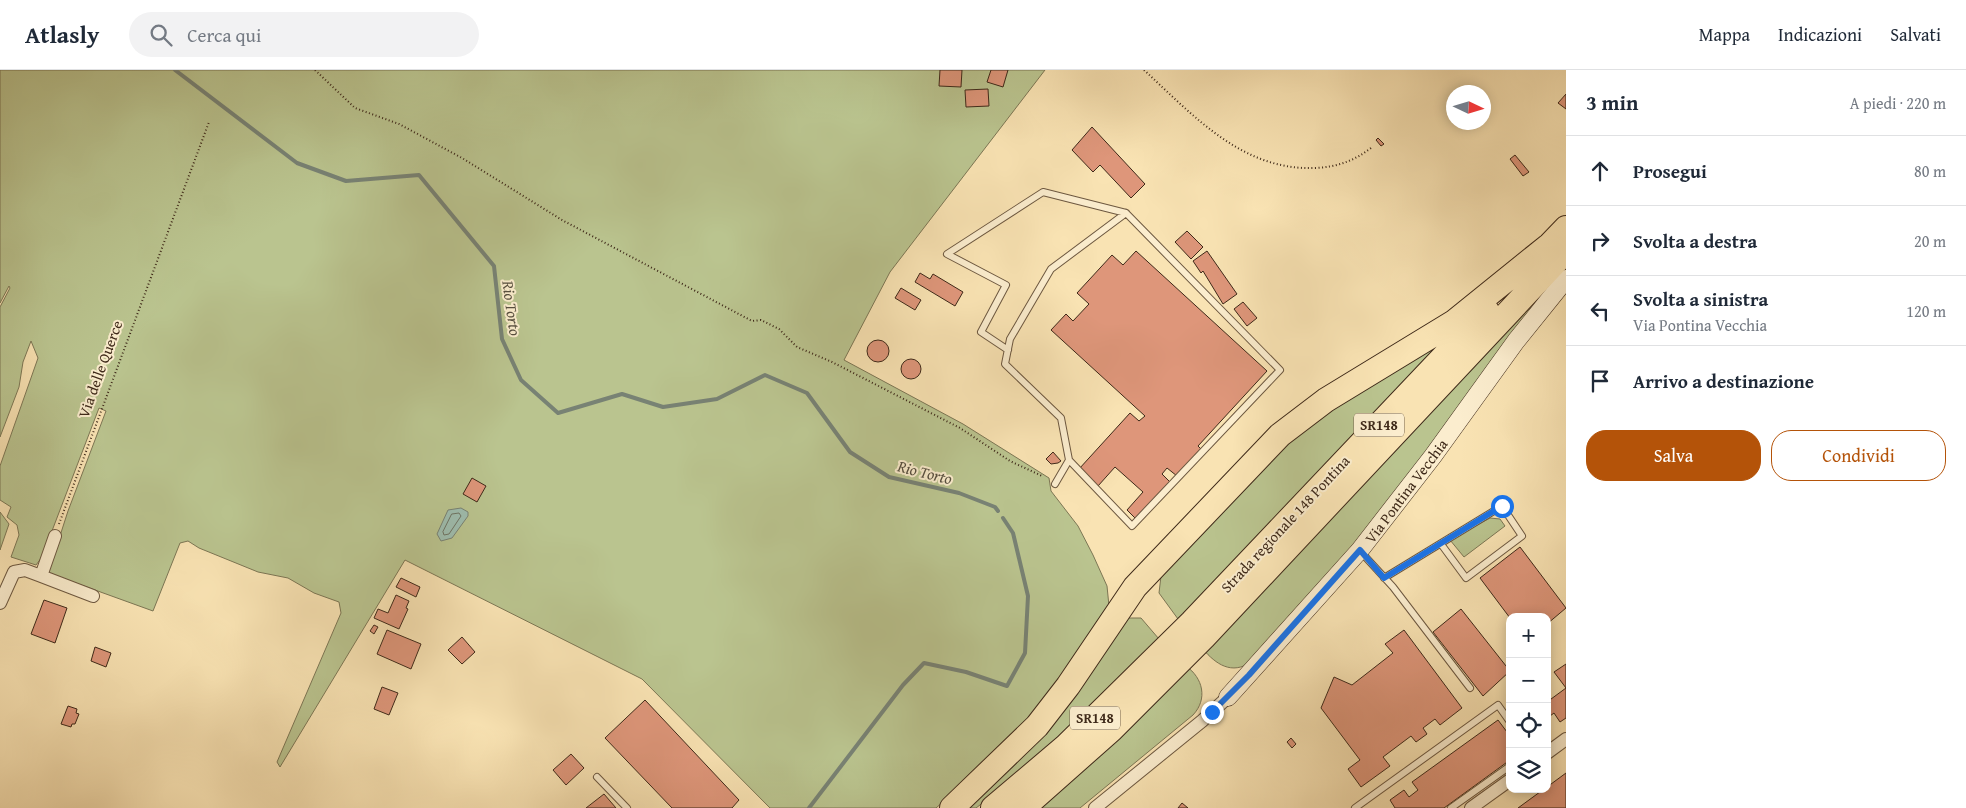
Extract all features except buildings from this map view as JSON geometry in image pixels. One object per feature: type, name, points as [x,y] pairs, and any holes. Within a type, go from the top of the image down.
[{"type":"highway","name":"Strada regionale 148 Pontina","points":[[1023,808],[1111,730],[1198,629],[1561,241]]},
{"type":"highway","points":[[952,808],[1037,726],[1068,686],[1135,586],[1266,448],[1296,421],[1319,404],[1454,322],[1561,241]]},
{"type":"highway","name":"Strada regionale 148 Pontina","points":[[993,808],[1198,629]]},
{"type":"street","name":"Via Pontina Vecchia","points":[[1095,808],[1189,732],[1228,696],[1360,550],[1433,456],[1521,335],[1566,279]]},
{"type":"street","points":[[41,576],[55,536]]},
{"type":"street","points":[[0,603],[14,572],[25,570],[93,596]]},
{"type":"street","points":[[1551,750],[1566,739]]},
{"type":"street","points":[[1471,808],[1506,783]]},
{"type":"lane","points":[[1008,350],[981,332],[1006,285],[947,254],[1043,192],[1126,212],[1280,370],[1132,526],[1068,460],[1061,418],[1005,364],[1008,350],[1010,339],[1051,269],[1126,212]]},
{"type":"lane","points":[[1055,484],[1068,460]]},
{"type":"lane","points":[[1384,578],[1502,506],[1522,536],[1466,578],[1441,544]]},
{"type":"lane","points":[[1360,550],[1470,688]]},
{"type":"lane","points":[[1355,808],[1363,805],[1498,705],[1506,716]]},
{"type":"lane","points":[[1451,808],[1506,769]]},
{"type":"lane","points":[[597,777],[627,808]]},
{"type":"path","points":[[316,70],[355,108],[398,124],[462,158],[562,220],[752,322],[761,320],[779,329],[797,347],[832,362],[960,428],[1010,461],[1042,476]]},
{"type":"path","points":[[1144,70],[1212,132],[1253,157],[1276,165],[1299,169],[1329,167],[1356,159],[1371,148]]},
{"type":"path","name":"Via delle Querce","points":[[55,536],[209,122]]},
{"type":"green space","points":[[0,70],[1045,70],[890,272],[844,360],[963,424],[1049,478],[1051,491],[1078,526],[1093,555],[1107,586],[1109,606],[1077,659],[1017,737],[936,808],[770,808],[642,679],[405,560],[280,767],[277,762],[341,613],[339,602],[314,593],[288,578],[258,572],[199,548],[188,541],[180,543],[153,611],[48,573],[68,511],[106,411],[99,408],[42,557],[36,565],[11,557],[19,535],[17,525],[7,517],[11,507],[0,500],[0,466],[38,358],[31,341],[23,362],[19,387],[0,437],[0,307],[10,288],[9,286],[0,303]]},
{"type":"green space","points":[[1550,284],[1359,543],[1248,664],[1241,667],[1228,667],[1211,657],[1201,647]]},
{"type":"green space","points":[[1445,339],[1448,342],[1178,619],[1159,593],[1161,576],[1294,433]]},
{"type":"green space","points":[[0,512],[9,524],[0,550]]},
{"type":"green space","points":[[1490,518],[1500,519],[1505,526],[1464,557],[1450,540]]},
{"type":"green space","points":[[1127,618],[1141,618],[1159,639],[1076,723],[997,792],[976,808],[958,808]]},
{"type":"green space","points":[[1186,666],[1196,676],[1202,689],[1201,702],[1193,715],[1080,808],[1030,808]]},
{"type":"water","points":[[461,508],[468,512],[468,516],[452,538],[441,541],[437,534],[448,510]]},
{"type":"waterway","name":"Rio Torto","points":[[175,70],[297,163],[346,181],[419,175],[494,266],[502,339],[521,380],[558,413],[622,394],[663,407],[717,399],[765,375],[807,393],[850,452],[889,477],[959,493],[995,507],[998,511]]},
{"type":"waterway","name":"Rio Torto","points":[[809,808],[903,685],[924,663],[966,672],[1007,686],[1025,653],[1028,596],[1013,533],[1003,518]]},
{"type":"route","points":[[1212,712],[1249,675],[1360,550],[1384,578],[1502,506]]}]
